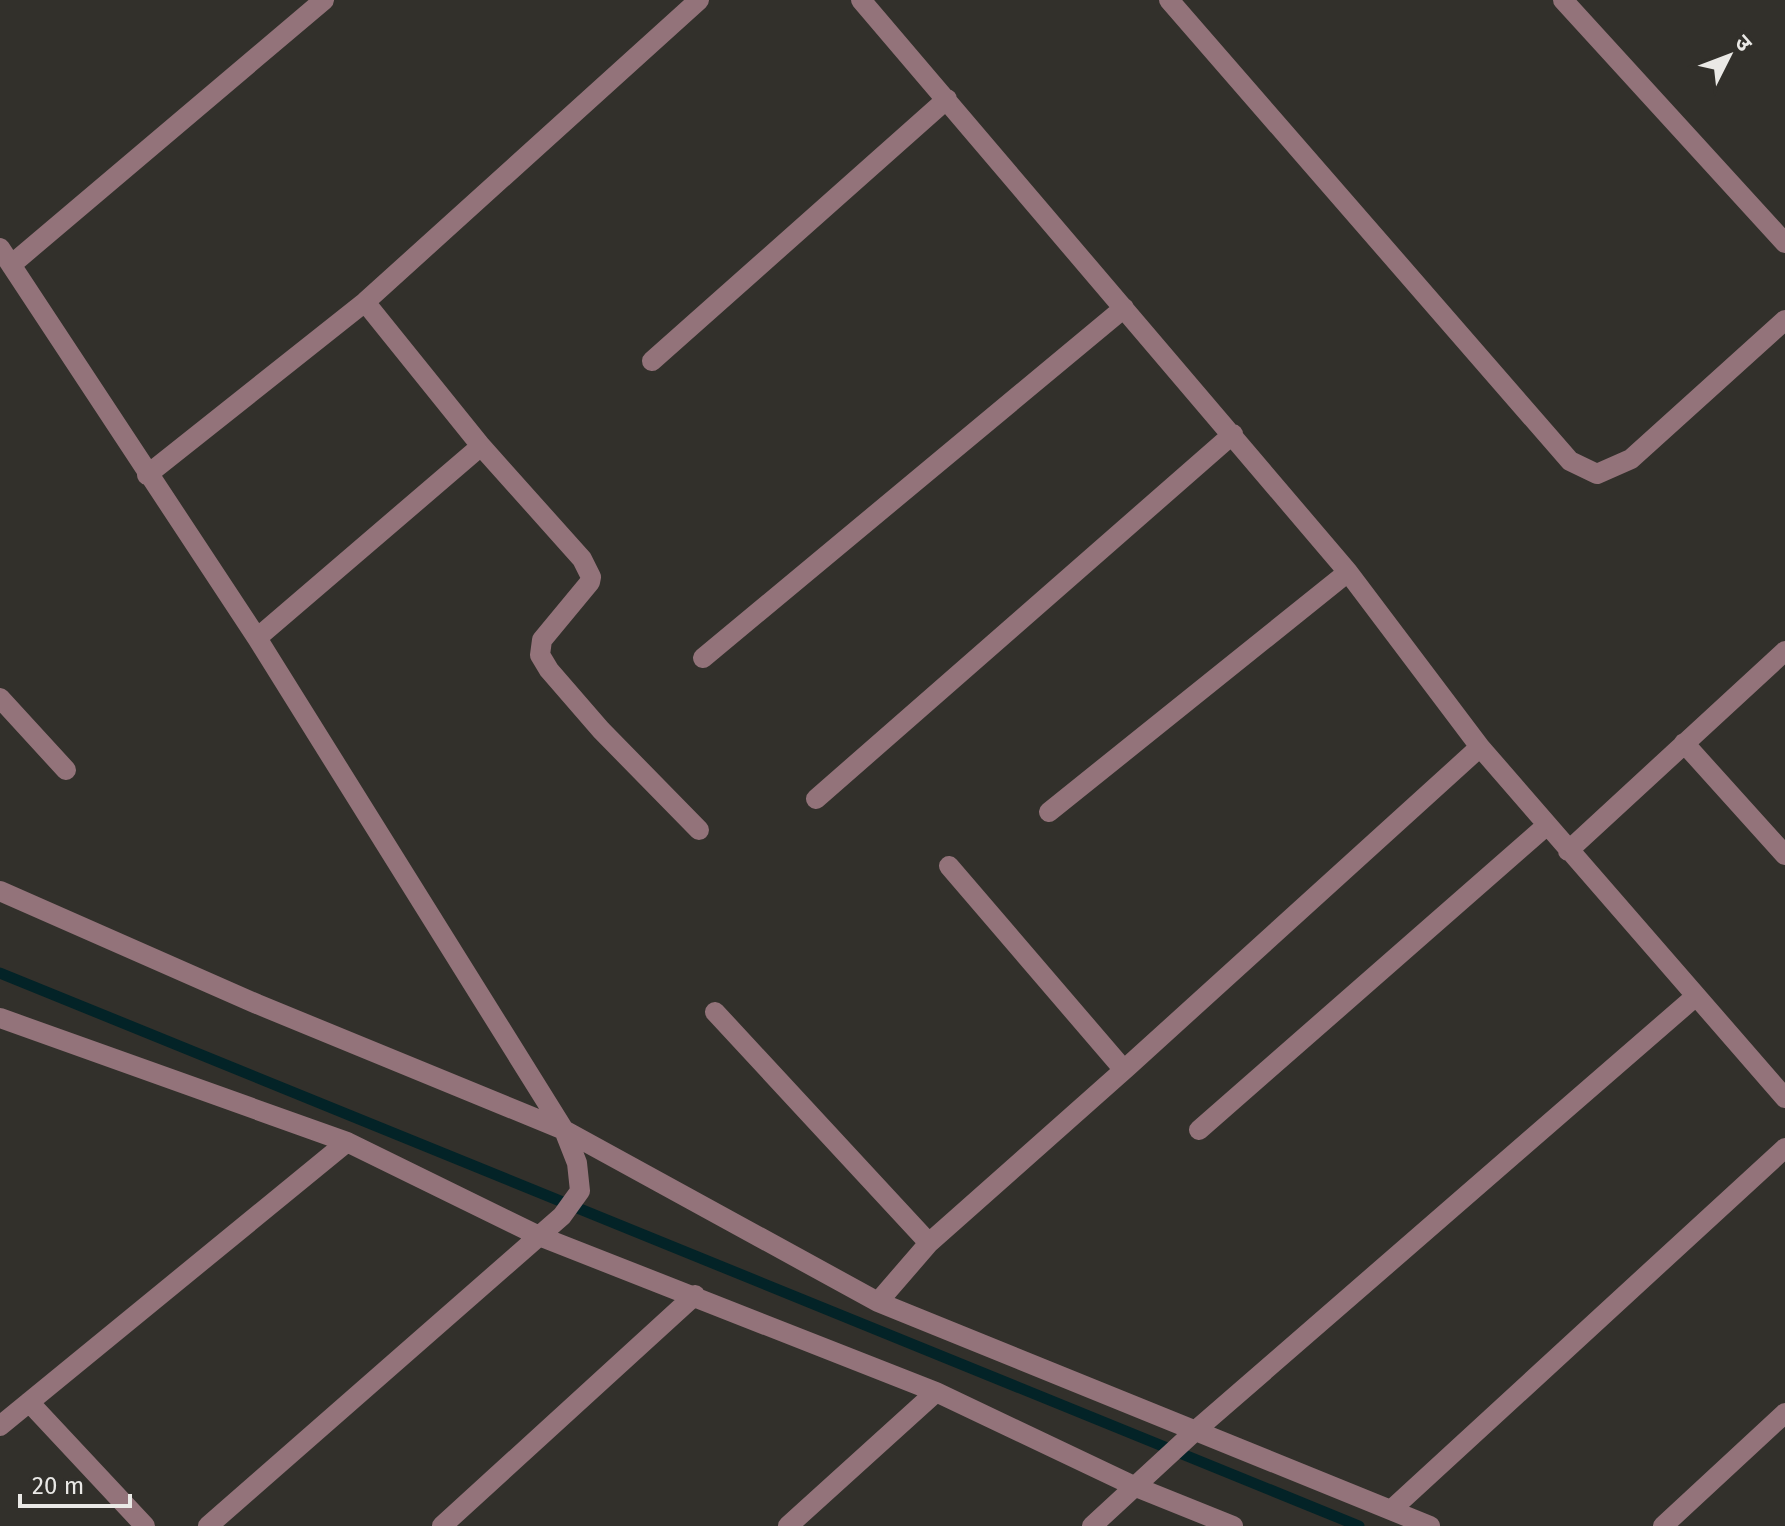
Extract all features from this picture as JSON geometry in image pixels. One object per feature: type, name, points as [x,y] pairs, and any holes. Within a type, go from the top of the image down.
[{"type":"street","points":[[208,1526],[562,1216],[580,1191],[577,1163],[564,1130],[257,638],[147,475],[6,256],[324,0]]},
{"type":"street","points":[[147,475],[365,302],[699,0]]},
{"type":"street","points":[[861,0],[1348,572],[1480,747],[1546,826],[1785,1098]]},
{"type":"street","points":[[1169,0],[1570,461],[1597,474],[1631,459],[1785,320]]},
{"type":"street","points":[[1563,0],[1785,243]]},
{"type":"street","points":[[652,361],[947,99]]},
{"type":"street","points":[[365,302],[481,446],[582,559],[591,577],[587,588],[542,640],[539,649],[542,659],[601,730],[699,830]]},
{"type":"street","points":[[703,658],[1124,308]]},
{"type":"street","points":[[816,799],[1233,434]]},
{"type":"street","points":[[257,638],[481,446]]},
{"type":"street","points":[[1049,812],[1348,572]]},
{"type":"street","points":[[1568,851],[1785,651]]},
{"type":"street","points":[[0,698],[66,770]]},
{"type":"street","points":[[1684,743],[1785,855]]},
{"type":"street","points":[[878,1302],[929,1243],[1480,747]]},
{"type":"street","points":[[1199,1130],[1546,826]]},
{"type":"street","points":[[949,866],[1124,1070]]},
{"type":"street","points":[[0,891],[257,1004],[564,1130],[878,1302],[1430,1526]]},
{"type":"street","points":[[1092,1526],[1195,1431],[1696,996]]},
{"type":"street","points":[[715,1012],[929,1243]]},
{"type":"street","points":[[0,1018],[347,1142],[539,1236],[936,1392],[1136,1487],[1233,1526]]},
{"type":"street","points":[[0,1426],[347,1142]]},
{"type":"street","points":[[1391,1510],[1785,1148]]},
{"type":"street","points":[[442,1526],[695,1295]]},
{"type":"street","points":[[788,1526],[936,1392]]},
{"type":"street","points":[[29,1402],[145,1526]]},
{"type":"street","points":[[1663,1526],[1785,1413]]},
{"type":"waterway","points":[[0,973],[1359,1526]]}]
